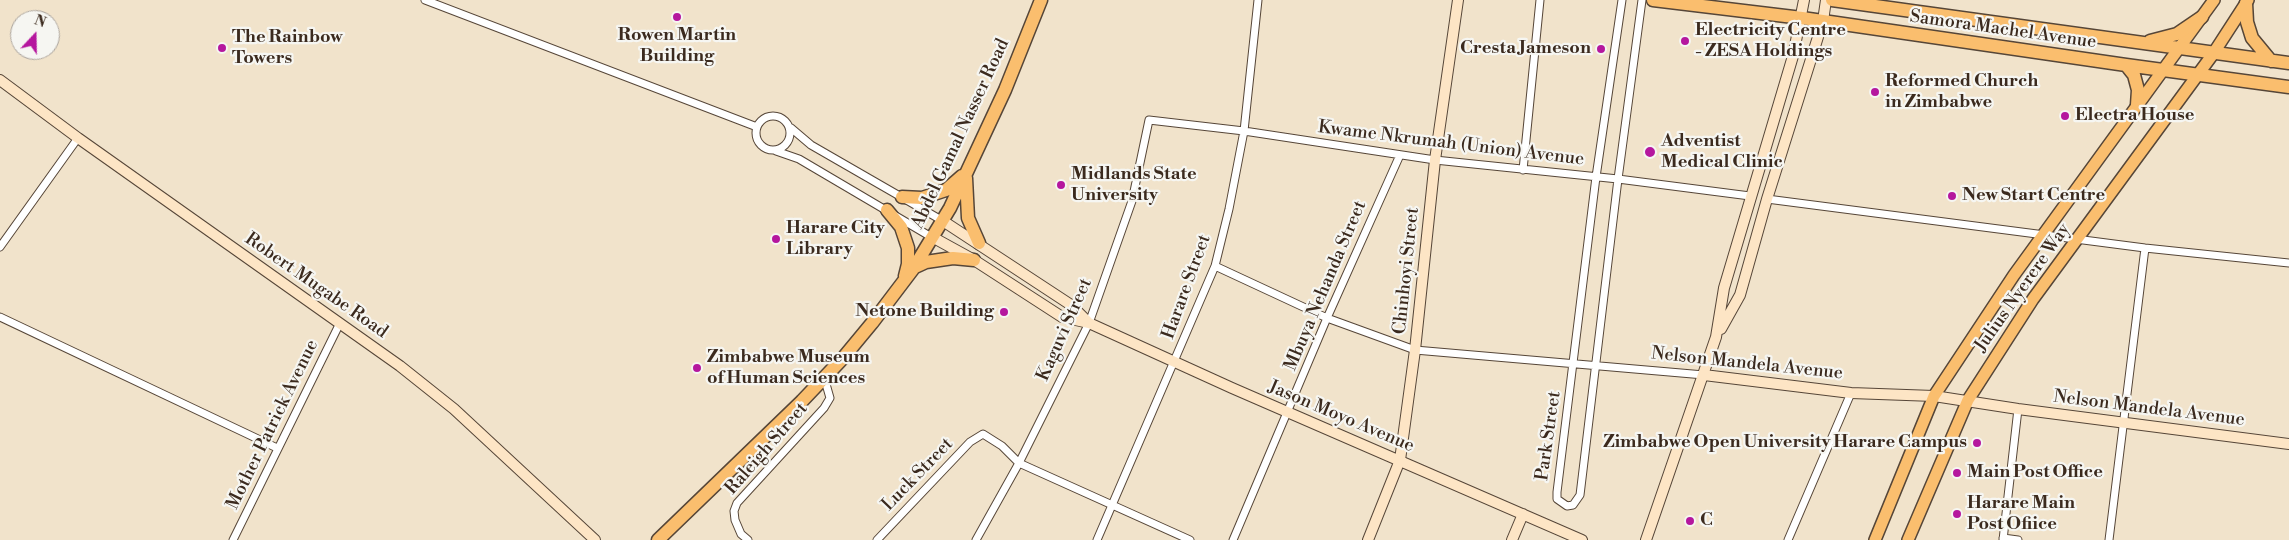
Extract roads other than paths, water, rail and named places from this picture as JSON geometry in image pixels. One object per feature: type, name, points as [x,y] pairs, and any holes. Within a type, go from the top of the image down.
[{"type":"highway","points":[[1027,35],[1032,0]]},
{"type":"highway","name":"Abdel Gamal Nasser Road","points":[[658,540],[666,535],[824,377],[872,323],[913,269],[934,238],[966,173],[1005,90],[1041,0]]},
{"type":"highway","name":"Samora Machel Avenue","points":[[1653,0],[1802,18],[2289,87]]},
{"type":"highway","name":"Samora Machel Avenue","points":[[1832,0],[2289,63]]},
{"type":"highway","points":[[2247,1],[2247,22],[2252,38],[2272,61]]},
{"type":"highway","points":[[2135,42],[2158,40],[2177,34],[2202,17]]},
{"type":"highway","points":[[2126,65],[2134,75],[2138,90],[2137,105]]},
{"type":"highway","points":[[902,197],[922,198],[946,190],[966,173]]},
{"type":"highway","points":[[966,173],[965,202],[968,218],[979,243]]},
{"type":"highway","points":[[886,210],[901,227],[908,248],[908,264],[903,283]]},
{"type":"highway","points":[[913,269],[926,262],[953,258],[974,260]]},
{"type":"main road","name":"Julius Nyerere Way","points":[[1875,540],[1934,396],[2014,275],[2113,136],[2214,0]]},
{"type":"main road","name":"Julius Nyerere Way","points":[[1908,540],[1968,400],[2033,299],[2198,75],[2247,1]]},
{"type":"street","points":[[425,0],[757,127]]},
{"type":"street","name":"Harare Street","points":[[1097,540],[1215,266],[1229,209],[1244,131],[1258,0]]},
{"type":"street","name":"Chinhoyi Street","points":[[1368,540],[1400,460],[1415,350],[1435,160],[1458,0]]},
{"type":"street","points":[[1523,170],[1540,0]]},
{"type":"street","name":"Park Street","points":[[1622,0],[1596,177],[1574,363],[1556,492],[1557,499],[1567,506],[1573,505],[1580,495],[1618,179],[1642,0]]},
{"type":"street","points":[[1646,540],[1716,337],[1724,288],[1750,196],[1794,56],[1804,0]]},
{"type":"street","points":[[1716,337],[1740,295],[1767,199],[1823,21],[1826,0]]},
{"type":"street","name":"Robert Mugabe Road","points":[[0,80],[78,138],[400,366],[454,408],[595,540]]},
{"type":"street","points":[[934,238],[798,159],[769,150],[758,143],[756,137],[757,127],[764,119],[775,116],[783,119],[790,128],[811,145],[943,221]]},
{"type":"street","name":"Kwame Nkrumah (Union) Avenue","points":[[1149,120],[1244,131],[1435,160],[1618,179],[1750,196]]},
{"type":"street","name":"Kaguvi Street","points":[[976,540],[1019,463],[1089,323],[1132,201],[1149,120]]},
{"type":"street","points":[[776,151],[787,145],[790,139],[790,128]]},
{"type":"street","points":[[0,247],[78,138]]},
{"type":"street","name":"Mbuya Nehanda Street","points":[[1233,540],[1327,318],[1400,155]]},
{"type":"street","points":[[1767,199],[2145,248],[2289,262]]},
{"type":"street","name":"Jason Moyo Avenue","points":[[943,221],[1071,304],[1089,323]]},
{"type":"street","name":"Jason Moyo Avenue","points":[[934,238],[974,260],[1062,317],[1089,323],[1582,540]]},
{"type":"street","points":[[2110,540],[2145,248]]},
{"type":"street","name":"Nelson Mandela Avenue","points":[[1215,266],[1327,318],[1415,350],[1595,364],[1851,393],[1934,396],[2018,409],[2289,444]]},
{"type":"street","points":[[0,317],[277,448]]},
{"type":"street","name":"Mother Patrick Avenue","points":[[233,540],[340,323]]},
{"type":"street","name":"Raleigh Street","points":[[748,540],[741,534],[735,520],[734,511],[737,503],[828,402],[830,394],[824,377]]},
{"type":"street","points":[[1788,540],[1851,393]]},
{"type":"street","points":[[2018,409],[2003,539],[2018,540]]},
{"type":"street","name":"Luck Street","points":[[877,540],[970,442],[983,434],[1002,446],[1019,463]]},
{"type":"street","points":[[1019,463],[1190,540]]},
{"type":"street","points":[[1512,540],[1523,514]]},
{"type":"place","name":"Rowen Martin Building","points":[[677,17]]},
{"type":"place","name":"Electricity Centre - ZESA Holdings","points":[[1685,41]]},
{"type":"place","name":"The Rainbow Towers","points":[[222,48]]},
{"type":"place","name":"Cresta Jameson","points":[[1601,49]]},
{"type":"place","name":"Reformed Church in Zimbabwe","points":[[1875,92]]},
{"type":"place","name":"Electra House","points":[[2065,116]]},
{"type":"place","name":"Adventist Medical Clinic","points":[[1650,152]]},
{"type":"place","name":"Midlands State University","points":[[1061,185]]},
{"type":"place","name":"New Start Centre","points":[[1952,196]]},
{"type":"place","name":"Harare City Library","points":[[776,239]]},
{"type":"place","name":"Netone Building","points":[[1004,312]]},
{"type":"place","name":"Zimbabwe Museum of Human Sciences","points":[[697,368]]},
{"type":"place","name":"Zimbabwe Open University Harare Campus","points":[[1977,443]]},
{"type":"place","name":"Main Post Office","points":[[1957,473]]},
{"type":"place","name":"Harare Main Post Ofiice","points":[[1957,514]]},
{"type":"place","name":"C","points":[[1690,521]]}]
